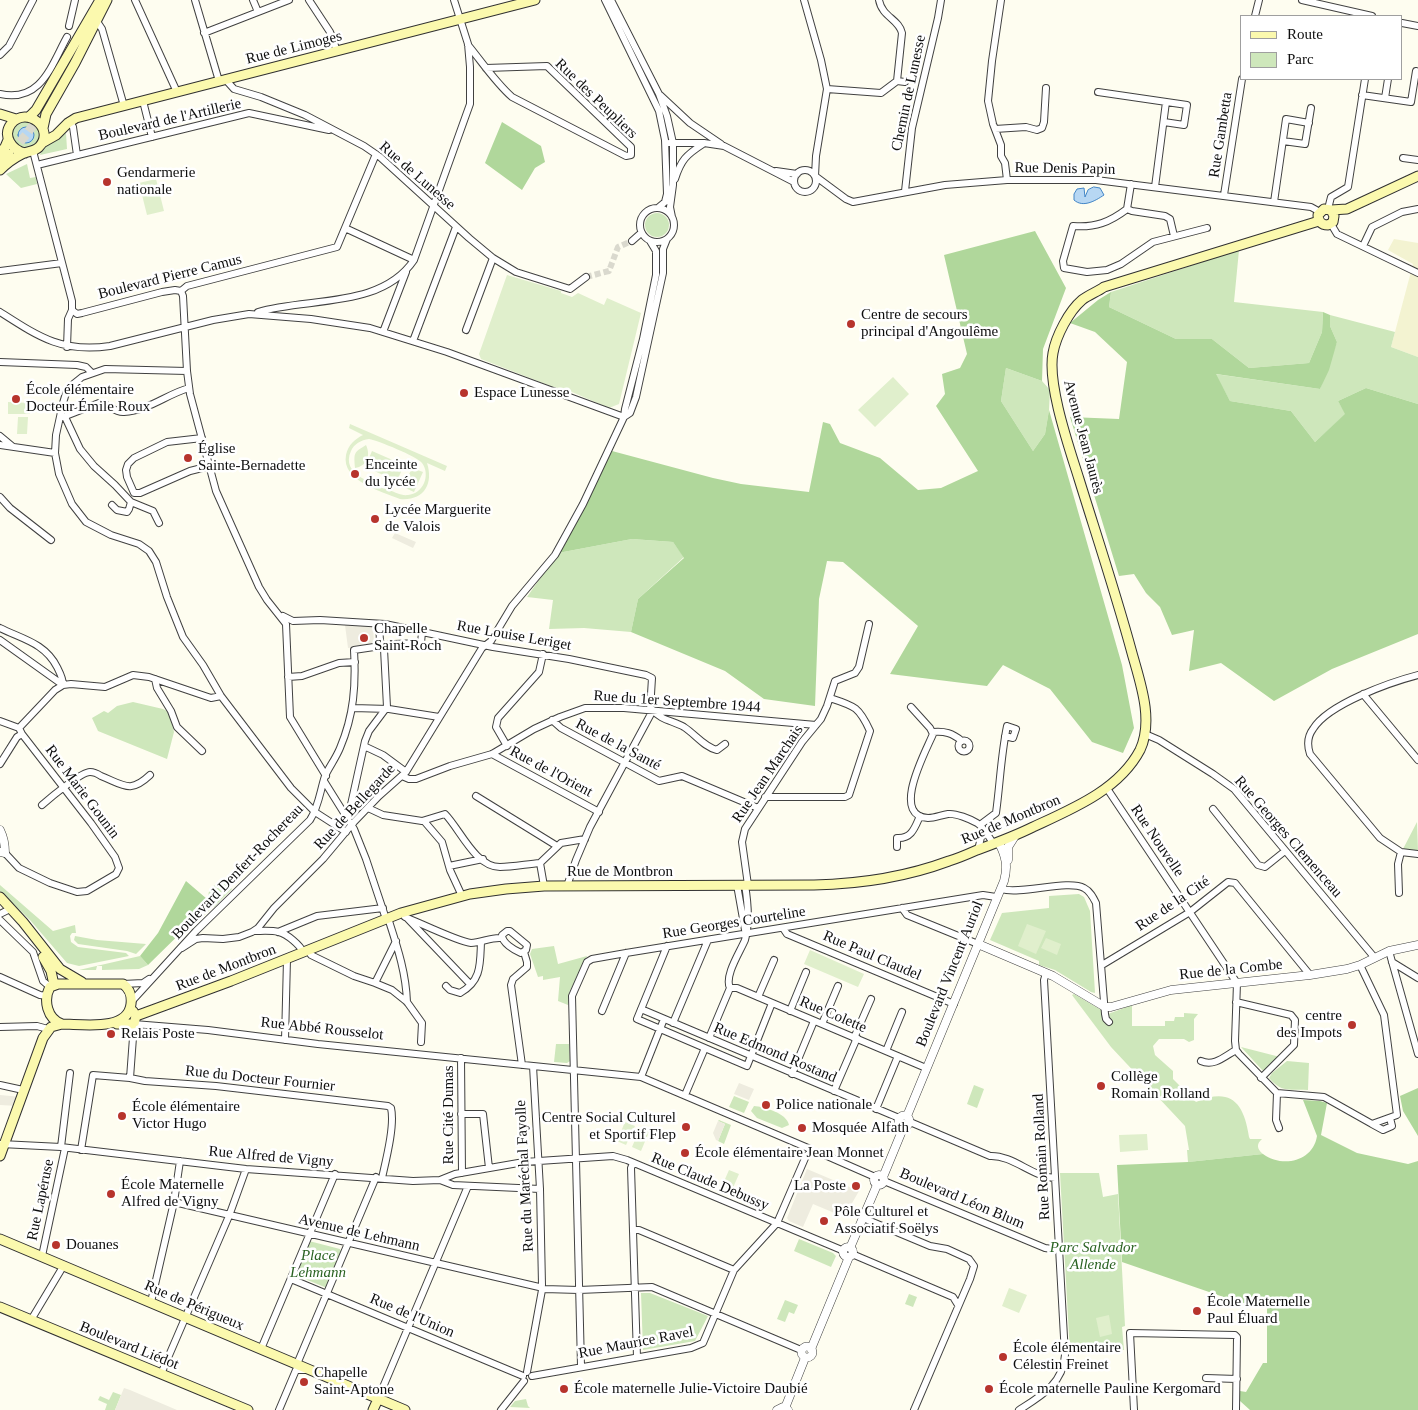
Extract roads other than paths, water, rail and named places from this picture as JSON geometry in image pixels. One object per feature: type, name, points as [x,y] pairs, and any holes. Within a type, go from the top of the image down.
[{"type":"main road","points":[[0,170],[42,143],[46,114],[93,19],[100,0]]},
{"type":"main road","points":[[29,117],[36,110],[47,82],[107,0]]},
{"type":"main road","name":"Rue de Limoges","points":[[43,129],[55,132],[66,125],[124,106],[534,0]]},
{"type":"main road","points":[[42,113],[93,19]]},
{"type":"main road","points":[[0,114],[16,119],[29,117],[37,120],[43,129]]},
{"type":"main road","points":[[0,163],[8,140],[8,130],[16,119]]},
{"type":"main road","points":[[0,120],[8,130]]},
{"type":"main road","name":"Rue de Limoges","points":[[42,143],[56,135],[66,125]]},
{"type":"main road","points":[[8,140],[16,150],[29,152]]},
{"type":"main road","name":"Avenue Jean Jaurès","points":[[1106,788],[1117,779],[1135,758],[1145,734],[1145,707],[1123,622],[1067,439],[1052,382],[1053,353],[1065,321],[1081,301],[1104,288],[1347,209],[1418,176]]},
{"type":"main road","name":"Rue de Montbron","points":[[133,1012],[287,959],[387,918],[403,915],[462,896],[506,889],[544,886],[836,884],[883,879],[931,867],[1015,836],[1080,804],[1106,788]]},
{"type":"main road","points":[[0,897],[23,922],[60,970],[86,984]]},
{"type":"main road","points":[[0,902],[4,912],[28,933],[51,971],[46,1028],[2,1144],[0,1156]]},
{"type":"main road","points":[[50,989],[86,984],[122,984],[130,990],[133,1012],[125,1018],[109,1024]]},
{"type":"main road","points":[[50,989],[50,1015],[54,1021],[62,1024]]},
{"type":"main road","name":"Rue Abbé Rousselot","points":[[46,1028],[55,1024],[109,1024],[133,1012]]},
{"type":"main road","name":"Rue de Périgueux","points":[[0,1239],[405,1410]]},
{"type":"main road","name":"Boulevard Liédot","points":[[0,1307],[248,1410]]},
{"type":"main road","points":[[373,1410],[378,1399]]},
{"type":"street","points":[[0,55],[9,46],[33,0]]},
{"type":"street","points":[[69,26],[75,0]]},
{"type":"street","points":[[135,0],[177,92]]},
{"type":"street","points":[[195,0],[204,33],[222,80]]},
{"type":"street","points":[[253,0],[258,12]]},
{"type":"street","points":[[204,33],[289,0]]},
{"type":"street","points":[[309,0],[330,32],[337,51]]},
{"type":"street","points":[[383,332],[406,272],[414,260],[470,104],[468,44],[454,0]]},
{"type":"street","points":[[605,0],[656,104],[669,143],[667,194],[665,202],[660,208]]},
{"type":"street","points":[[612,0],[659,94],[667,116],[673,185]]},
{"type":"street","points":[[804,0],[827,89],[816,156],[815,186]]},
{"type":"street","points":[[879,0],[881,9],[901,28],[897,81]]},
{"type":"street","name":"Chemin de Lunesse","points":[[905,192],[912,128],[941,0]]},
{"type":"street","points":[[1001,0],[988,101],[1001,145],[1001,156],[1005,163],[1007,180]]},
{"type":"street","points":[[1255,15],[1259,0]]},
{"type":"street","points":[[1302,0],[1368,15]]},
{"type":"street","points":[[93,19],[102,29],[124,106]]},
{"type":"street","points":[[1403,23],[1418,26]]},
{"type":"street","points":[[0,94],[12,96],[21,94],[47,82],[66,37]]},
{"type":"street","name":"Rue des Peupliers","points":[[468,44],[486,68],[512,97],[626,156],[631,155],[631,147],[547,66],[486,68]]},
{"type":"street","points":[[1362,95],[1411,102],[1416,71]]},
{"type":"street","name":"Rue de Lunesse","points":[[222,80],[234,89],[305,115],[376,154],[456,227],[493,258],[516,272],[570,289],[586,277]]},
{"type":"street","name":"Rue Gambetta","points":[[1224,195],[1242,80]]},
{"type":"street","points":[[1364,80],[1348,187],[1331,197],[1327,216],[1337,234],[1418,273]]},
{"type":"street","points":[[1385,98],[1388,80]]},
{"type":"street","points":[[827,89],[881,93],[897,81],[905,82]]},
{"type":"street","points":[[995,128],[1026,127],[1037,130],[1042,128],[1046,88]]},
{"type":"street","points":[[1098,92],[1187,105],[1184,125],[1164,122]]},
{"type":"street","points":[[659,94],[690,123],[724,146],[794,182],[797,189],[803,192],[810,191],[815,186],[826,184]]},
{"type":"street","points":[[143,101],[152,137]]},
{"type":"street","points":[[1155,187],[1166,102]]},
{"type":"street","points":[[1283,141],[1305,144],[1311,108]]},
{"type":"street","name":"Boulevard de l'Artillerie","points":[[37,165],[249,113],[338,132]]},
{"type":"street","points":[[1274,202],[1286,120],[1309,123]]},
{"type":"street","points":[[66,125],[73,127],[77,155]]},
{"type":"street","points":[[669,143],[704,143],[724,146]]},
{"type":"street","points":[[624,417],[630,413],[636,397],[663,273],[664,249],[667,239],[674,228],[670,207],[673,185],[682,161],[688,154],[704,143]]},
{"type":"street","points":[[29,152],[37,165],[72,301],[72,310],[68,319],[67,347]]},
{"type":"street","name":"Boulevard Pierre Camus","points":[[72,310],[77,314],[162,292],[181,291],[187,286],[337,247],[376,154]]},
{"type":"street","points":[[772,170],[797,174],[806,170],[816,156]]},
{"type":"street","points":[[1403,158],[1418,160]]},
{"type":"street","points":[[806,170],[812,172],[815,176]]},
{"type":"street","points":[[794,182],[797,174]]},
{"type":"street","name":"Rue Denis Papin","points":[[815,176],[853,202],[944,185],[1007,180],[1096,180],[1310,207],[1327,216]]},
{"type":"street","points":[[1130,184],[1127,209],[1101,225],[1073,226],[1062,261],[1064,268],[1098,272],[1121,264],[1153,242],[1207,228]]},
{"type":"street","points":[[624,417],[656,275],[656,251],[650,241],[641,233],[639,224],[643,213],[654,207],[669,212],[672,217]]},
{"type":"street","points":[[1127,209],[1132,212],[1165,216],[1170,219],[1174,236]]},
{"type":"street","points":[[1363,246],[1372,227],[1402,212],[1418,209]]},
{"type":"street","points":[[413,341],[456,227]]},
{"type":"street","points":[[345,228],[414,260]]},
{"type":"street","points":[[632,241],[641,233]]},
{"type":"street","points":[[650,241],[658,242],[667,239]]},
{"type":"street","points":[[466,330],[493,258]]},
{"type":"street","points":[[0,271],[62,263]]},
{"type":"street","points":[[0,312],[47,340],[67,347],[99,348],[213,320],[355,296],[391,281],[406,272]]},
{"type":"street","points":[[181,291],[183,296],[187,371],[216,492],[259,586],[267,600],[285,621],[287,631],[288,697],[291,720],[352,825],[366,859],[396,941],[406,978],[407,1002],[422,1024],[421,1042]]},
{"type":"street","points":[[254,314],[343,323],[383,332],[469,359],[624,417]]},
{"type":"street","points":[[0,362],[77,365],[86,367],[92,373]]},
{"type":"street","points":[[187,371],[105,369],[92,373],[72,385],[66,393],[55,453],[59,474],[72,504],[86,522],[111,535],[139,544],[150,550],[182,636],[221,696],[273,767],[291,788],[315,812],[346,832]]},
{"type":"street","points":[[62,417],[99,403],[103,403],[118,412],[133,411],[148,407],[190,388]]},
{"type":"street","points":[[62,417],[80,450],[94,466],[115,484],[131,502],[154,511],[159,523]]},
{"type":"street","name":"Rue de Bellegarde","points":[[254,931],[274,908],[324,860],[368,808],[404,774],[482,648],[491,641],[512,606],[554,555],[583,504],[624,417]]},
{"type":"street","points":[[0,436],[12,446]]},
{"type":"street","points":[[202,438],[167,442],[134,458],[128,464],[127,477],[134,493],[140,493],[190,471],[210,466]]},
{"type":"street","points":[[0,445],[55,453]]},
{"type":"street","points":[[0,497],[10,508],[51,540]]},
{"type":"street","points":[[112,505],[117,510],[127,512],[131,502]]},
{"type":"street","name":"Rue Louise Leriget","points":[[280,614],[288,619],[298,621],[320,620],[379,624],[646,675],[652,678],[651,710]]},
{"type":"street","points":[[287,631],[298,621]]},
{"type":"street","points":[[348,818],[369,731],[387,705],[384,649],[380,641],[379,624]]},
{"type":"street","name":"Rue Jean Marchais","points":[[746,934],[742,842],[745,830],[802,742],[821,719],[835,681],[855,673],[859,667],[869,624]]},
{"type":"street","points":[[0,628],[40,646],[49,653],[63,680],[63,685]]},
{"type":"street","points":[[288,677],[302,676],[339,662],[354,662],[354,650],[383,645],[421,644],[422,632]]},
{"type":"street","points":[[0,640],[52,679],[63,685]]},
{"type":"street","points":[[507,746],[496,727],[498,718],[539,672],[543,654]]},
{"type":"street","name":"Boulevard Denfert-Rochereau","points":[[122,984],[142,982],[152,977],[182,948],[196,931],[310,820],[315,812],[325,778],[340,747],[353,708],[354,662]]},
{"type":"street","points":[[52,679],[59,671]]},
{"type":"street","points":[[1418,674],[1363,694],[1341,706],[1313,728],[1307,747],[1310,754],[1380,838],[1401,852],[1418,854]]},
{"type":"street","points":[[0,764],[20,731],[55,690],[63,685],[105,687],[132,675],[156,679],[211,698],[221,696]]},
{"type":"street","points":[[156,679],[157,688],[171,711],[177,727],[202,751]]},
{"type":"street","points":[[1363,694],[1418,760]]},
{"type":"street","points":[[766,797],[845,797],[849,795],[870,731],[863,715],[854,706],[830,698]]},
{"type":"street","points":[[910,707],[933,732],[948,732],[962,741]]},
{"type":"street","points":[[353,708],[386,709],[439,717]]},
{"type":"street","name":"Rue du 1er Septembre 1944","points":[[404,774],[409,779],[416,779],[450,766],[492,754],[552,720],[585,708],[651,710],[816,725]]},
{"type":"street","points":[[567,886],[585,839],[626,763],[651,710],[657,715],[683,727],[710,748],[717,750],[726,744]]},
{"type":"street","name":"Rue de la Santé","points":[[552,720],[560,728],[659,781],[682,776],[758,808]]},
{"type":"street","points":[[0,721],[20,731]]},
{"type":"street","name":"Rue Marie Gounin","points":[[2,852],[19,868],[50,883],[77,892],[87,891],[116,874],[119,868],[115,857],[20,731]]},
{"type":"street","points":[[933,732],[911,789],[910,802],[915,812],[920,816],[929,818],[954,814],[982,827],[1004,854],[1007,867]]},
{"type":"street","name":"Rue Georges Clemenceau","points":[[1145,734],[1159,740],[1214,774],[1234,789],[1374,957]]},
{"type":"street","points":[[978,850],[982,827],[996,813],[1005,736]]},
{"type":"street","points":[[364,746],[383,755],[404,774]]},
{"type":"street","name":"Rue de l'Orient","points":[[492,754],[599,812]]},
{"type":"street","points":[[42,805],[63,788],[90,772],[129,787],[135,786],[150,775]]},
{"type":"street","name":"Rue Nouvelle","points":[[1106,788],[1237,983]]},
{"type":"street","points":[[476,796],[557,846]]},
{"type":"street","points":[[368,808],[383,815],[424,821],[445,814],[466,842],[492,866],[501,867],[540,863],[561,842],[585,839]]},
{"type":"street","points":[[1213,808],[1258,865],[1264,866],[1285,851]]},
{"type":"street","points":[[897,846],[897,838],[906,838],[912,834],[920,816]]},
{"type":"street","points":[[424,821],[442,842],[449,866],[462,896]]},
{"type":"street","points":[[0,830],[4,839],[2,852]]},
{"type":"street","name":"Boulevard Vincent Auriol","points":[[783,1409],[954,1004],[996,897],[1001,889],[1007,867],[1008,847],[1015,836]]},
{"type":"street","points":[[1399,892],[1398,864],[1401,852]]},
{"type":"street","points":[[449,866],[483,859]]},
{"type":"street","points":[[540,863],[544,886]]},
{"type":"street","name":"Rue de la Cité","points":[[1102,965],[1190,912],[1228,882],[1235,883],[1310,975]]},
{"type":"street","points":[[1001,889],[1012,891],[1077,886],[1084,887],[1089,891],[1096,903],[1106,1019],[1109,1022]]},
{"type":"street","name":"Rue Georges Courteline","points":[[574,1071],[573,993],[589,960],[983,895],[996,897]]},
{"type":"street","points":[[182,948],[194,940],[203,938],[223,939],[239,937],[254,931],[278,932],[316,916],[383,908]]},
{"type":"street","points":[[902,908],[907,914],[1046,973],[1105,1007]]},
{"type":"street","points":[[403,915],[466,942],[480,942],[501,938],[518,951],[524,952]]},
{"type":"street","points":[[403,915],[470,984]]},
{"type":"street","points":[[0,920],[33,952],[43,981],[50,989],[40,995],[0,977]]},
{"type":"street","name":"Rue Paul Claudel","points":[[783,928],[787,934],[954,1004]]},
{"type":"street","points":[[196,931],[203,938]]},
{"type":"street","points":[[501,938],[504,933],[510,931],[525,942],[527,948],[524,952],[527,966],[525,970],[513,979],[511,984],[522,1065]]},
{"type":"street","points":[[278,932],[312,955],[354,976],[392,990],[407,1002]]},
{"type":"street","points":[[709,1038],[730,988],[728,980],[746,934]]},
{"type":"street","points":[[673,1022],[708,940]]},
{"type":"street","points":[[375,983],[396,941]]},
{"type":"street","points":[[446,986],[450,990],[460,993],[479,973],[480,942]]},
{"type":"street","name":"Rue de la Combe","points":[[1105,1007],[1171,990],[1310,975],[1347,969],[1389,951],[1418,945]]},
{"type":"street","points":[[666,946],[636,1019],[747,1066],[772,1003]]},
{"type":"street","points":[[1389,951],[1416,1039],[1418,1054]]},
{"type":"street","points":[[602,1011],[626,953]]},
{"type":"street","points":[[285,1040],[287,959]]},
{"type":"street","points":[[758,997],[774,960]]},
{"type":"street","points":[[1392,962],[1418,978]]},
{"type":"street","points":[[1237,983],[1236,1050],[1261,1078],[1277,1093],[1324,1097],[1372,1124],[1397,1115],[1384,1015],[1360,965]]},
{"type":"street","points":[[790,1011],[806,972]]},
{"type":"street","name":"Rue Romain Rolland","points":[[1019,1410],[1052,1386],[1060,1375],[1065,1362],[1066,1352],[1044,980],[1046,973]]},
{"type":"street","name":"Boulevard Denfert-Rochereau","points":[[133,1012],[152,977]]},
{"type":"street","points":[[822,1024],[838,986]]},
{"type":"street","name":"Rue Colette","points":[[730,988],[737,988],[926,1068]]},
{"type":"street","points":[[834,1091],[871,999]]},
{"type":"street","points":[[1236,1002],[1291,1015],[1295,1020],[1294,1045],[1261,1078]]},
{"type":"street","name":"Rue Edmond Rostand","points":[[641,1009],[904,1121],[990,1156],[997,1156],[1044,1177],[1055,1178]]},
{"type":"street","points":[[130,1078],[133,1012]]},
{"type":"street","name":"Rue Abbé Rousselot","points":[[133,1012],[208,1030],[533,1066]]},
{"type":"street","points":[[886,1051],[902,1012]]},
{"type":"street","points":[[641,1077],[664,1019]]},
{"type":"street","points":[[792,1074],[814,1021]]},
{"type":"street","points":[[0,1027],[37,1026],[46,1028]]},
{"type":"street","points":[[685,1095],[705,1048]]},
{"type":"street","points":[[1201,1061],[1213,1063],[1236,1050]]},
{"type":"street","points":[[876,1108],[898,1056]]},
{"type":"street","name":"Rue Cité Dumas","points":[[461,1058],[462,1173]]},
{"type":"street","name":"Boulevard Léon Blum","points":[[533,1066],[641,1077],[808,1148],[811,1152],[818,1152],[1045,1248],[1059,1250]]},
{"type":"street","name":"Rue du Maréchal Fayolle","points":[[501,1410],[527,1376],[527,1365],[534,1341],[542,1287],[539,1161],[533,1066]]},
{"type":"street","points":[[574,1071],[582,1366]]},
{"type":"street","name":"Rue Lapéruse","points":[[42,1256],[63,1148],[70,1073]]},
{"type":"street","name":"Rue du Docteur Fournier","points":[[81,1150],[93,1075],[216,1086],[388,1106],[391,1108],[392,1116],[390,1140],[379,1178]]},
{"type":"street","points":[[0,1085],[23,1090]]},
{"type":"street","points":[[1277,1093],[1276,1120],[1279,1128]]},
{"type":"street","points":[[462,1114],[482,1114],[488,1168]]},
{"type":"street","name":"Rue Alfred de Vigny","points":[[2,1144],[63,1148],[246,1169],[413,1180],[440,1180],[453,1185],[540,1190]]},
{"type":"street","name":"Rue Maurice Ravel","points":[[527,1376],[700,1345],[706,1339],[734,1270],[777,1223],[806,1156],[811,1152]]},
{"type":"street","name":"Rue Claude Debussy","points":[[440,1180],[488,1168],[576,1157],[613,1156],[953,1297],[958,1306]]},
{"type":"street","points":[[151,1302],[174,1202],[180,1161]]},
{"type":"street","points":[[633,1163],[631,1168],[637,1357]]},
{"type":"street","points":[[161,1374],[229,1216],[246,1169]]},
{"type":"street","points":[[378,1399],[436,1262],[472,1186],[474,1171]]},
{"type":"street","points":[[261,1349],[335,1174]]},
{"type":"street","points":[[278,1410],[293,1363],[327,1294],[379,1178]]},
{"type":"street","name":"Avenue de Lehmann","points":[[174,1202],[348,1244],[542,1287],[579,1290],[652,1287],[806,1351]]},
{"type":"street","points":[[863,1218],[930,1246],[947,1249],[971,1260],[974,1269],[914,1410]]},
{"type":"street","points":[[633,1230],[639,1230],[734,1270]]},
{"type":"street","points":[[32,1320],[64,1265]]},
{"type":"street","name":"Rue de l'Union","points":[[291,1279],[527,1376]]},
{"type":"street","points":[[1134,1410],[1130,1333],[1235,1335],[1237,1337],[1236,1410]]},
{"type":"street","points":[[278,1410],[296,1370],[313,1371]]},
{"type":"street","points":[[1206,1378],[1237,1379]]},
{"type":"water","points":[[23,127],[29,127],[34,132],[32,141],[23,143],[18,138],[18,132]]},
{"type":"water","points":[[1094,187],[1100,188],[1104,195],[1085,204],[1074,200],[1074,194],[1077,189],[1084,188],[1085,197],[1088,190]]},
{"type":"tunnel","points":[[11,152],[42,113]]},
{"type":"tunnel","points":[[586,277],[609,271],[618,247],[632,241]]},
{"type":"place","name":"Gendarmerie nationale","points":[[107,182]]},
{"type":"place","name":"Centre de secours principal d'Angoulême","points":[[851,324]]},
{"type":"place","name":"Espace Lunesse","points":[[464,393]]},
{"type":"place","name":"École élémentaire Docteur Émile Roux","points":[[16,399]]},
{"type":"place","name":"Église Sainte-Bernadette","points":[[188,458]]},
{"type":"place","name":"Enceinte du lycée","points":[[355,474]]},
{"type":"place","name":"Lycée Marguerite de Valois","points":[[375,519]]},
{"type":"place","name":"Chapelle Saint-Roch","points":[[364,638]]},
{"type":"place","name":"centre des Impots","points":[[1352,1025]]},
{"type":"place","name":"Relais Poste","points":[[111,1034]]},
{"type":"place","name":"Collège Romain Rolland","points":[[1101,1086]]},
{"type":"place","name":"Police nationale","points":[[766,1105]]},
{"type":"place","name":"École élémentaire Victor Hugo","points":[[122,1116]]},
{"type":"place","name":"Centre Social Culturel et Sportif Flep","points":[[686,1127]]},
{"type":"place","name":"Mosquée Alfath","points":[[802,1128]]},
{"type":"place","name":"École élémentaire Jean Monnet","points":[[685,1153]]},
{"type":"place","name":"La Poste","points":[[856,1186]]},
{"type":"place","name":"École Maternelle Alfred de Vigny","points":[[111,1194]]},
{"type":"place","name":"Pôle Culturel et Associatif Soëlys","points":[[824,1221]]},
{"type":"place","name":"Douanes","points":[[56,1245]]},
{"type":"place","name":"École Maternelle Paul Éluard","points":[[1197,1311]]},
{"type":"place","name":"École élémentaire Célestin Freinet","points":[[1003,1357]]},
{"type":"place","name":"Chapelle Saint-Aptone","points":[[304,1382]]},
{"type":"place","name":"École maternelle Julie-Victoire Daubié","points":[[564,1389]]},
{"type":"place","name":"École maternelle Pauline Kergomard","points":[[989,1389]]},
{"type":"park label","name":"Parc Salvador Allende","points":[[1093,1256]]},
{"type":"park label","name":"Place Lehmann","points":[[318,1264]]}]
